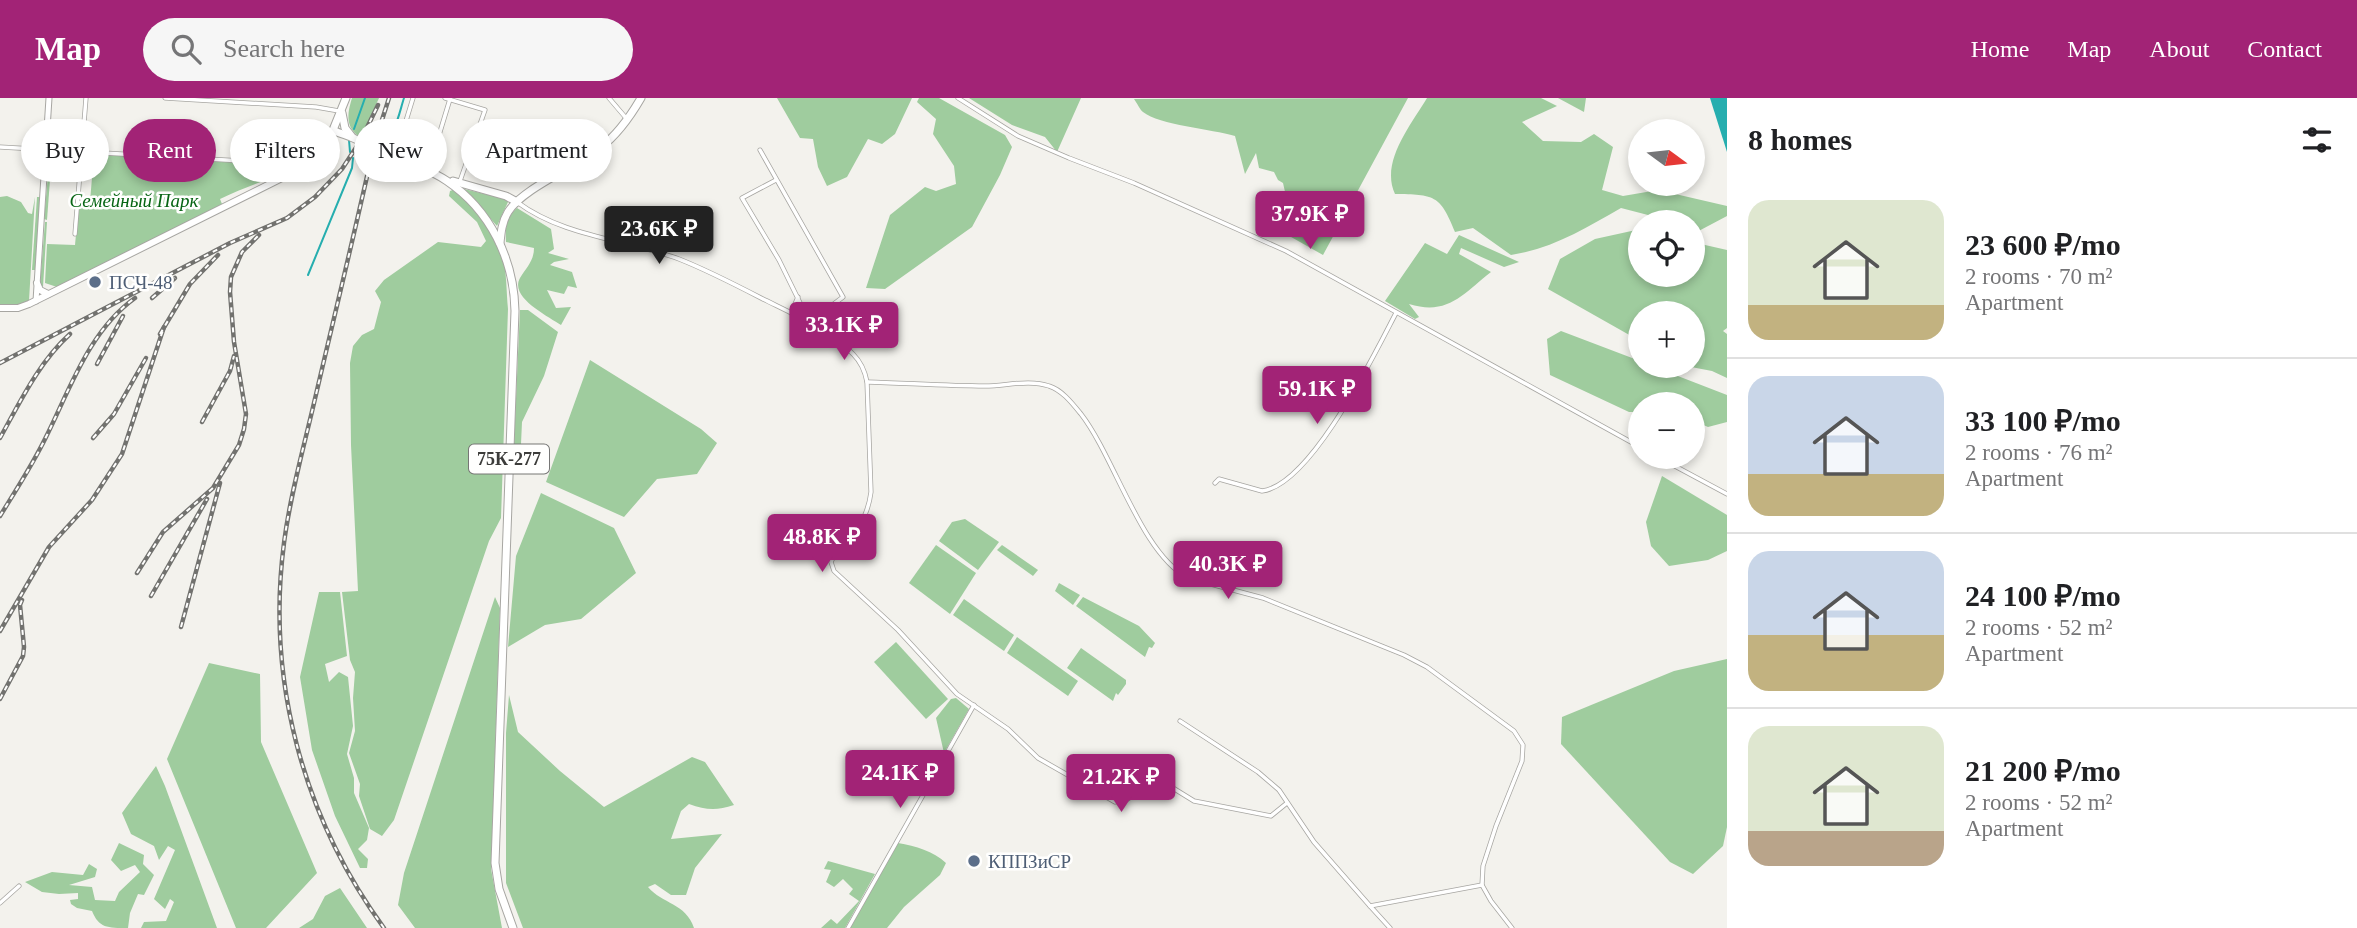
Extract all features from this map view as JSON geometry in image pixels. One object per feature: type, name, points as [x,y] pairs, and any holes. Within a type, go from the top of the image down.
[{"type":"main road","points":[[338,119],[346,98]]},
{"type":"main road","points":[[612,136],[627,120],[640,98]]},
{"type":"main road","points":[[342,109],[344,131]]},
{"type":"main road","points":[[340,129],[354,138]]},
{"type":"main road","points":[[340,134],[344,131]]},
{"type":"main road","points":[[447,179],[506,196],[517,202]]},
{"type":"main road","points":[[447,180],[478,208],[494,228],[500,244]]},
{"type":"main road","points":[[0,308],[18,308],[36,301],[274,182]]},
{"type":"main road","points":[[500,244],[504,221],[517,202],[547,182]]},
{"type":"main road","name":"75К-277","points":[[500,244],[512,284],[515,311],[495,863],[499,889],[513,928]]},
{"type":"main road","points":[[37,283],[43,293],[50,294]]},
{"type":"street","points":[[48,119],[49,98]]},
{"type":"street","points":[[84,119],[86,98]]},
{"type":"street","points":[[165,98],[342,109]]},
{"type":"street","points":[[407,119],[413,98]]},
{"type":"street","points":[[610,98],[627,120]]},
{"type":"street","points":[[958,98],[1018,136],[1134,183],[1286,251],[1628,440]]},
{"type":"street","points":[[443,119],[449,99],[482,108],[485,110],[482,119]]},
{"type":"street","points":[[0,147],[21,148]]},
{"type":"street","points":[[760,150],[843,297],[810,323]]},
{"type":"street","points":[[109,153],[230,160]]},
{"type":"street","points":[[459,183],[461,177]]},
{"type":"street","points":[[776,180],[741,198],[779,260],[810,323]]},
{"type":"street","points":[[36,301],[44,182]]},
{"type":"street","points":[[75,234],[79,182]]},
{"type":"street","points":[[517,202],[533,213],[570,229],[677,258],[810,323],[853,354],[863,368],[867,382],[871,492],[864,522],[834,556],[831,562],[834,570],[898,631],[948,687],[1008,729],[1038,758],[1115,802],[1124,801],[1160,780],[1190,800],[1210,805],[1272,816],[1287,803]]},
{"type":"street","points":[[791,313],[798,298]]},
{"type":"street","points":[[1215,483],[1219,479],[1262,491],[1269,490],[1281,484],[1304,464],[1331,429],[1396,313]]},
{"type":"street","points":[[867,382],[986,386],[1032,383],[1057,389],[1091,427],[1112,464],[1127,499],[1177,572],[1188,578],[1263,598],[1404,655],[1427,667],[1514,731],[1523,745],[1521,761],[1487,853],[1482,885],[1512,928]]},
{"type":"street","points":[[1680,469],[1727,494]]},
{"type":"street","points":[[848,928],[974,705]]},
{"type":"street","points":[[1180,721],[1258,772],[1279,790],[1314,842],[1390,928]]},
{"type":"street","points":[[1370,905],[1482,885]]},
{"type":"street","points":[[0,903],[19,886]]},
{"type":"green space","points":[[352,98],[379,98],[370,119],[354,119],[354,132],[350,125],[349,110]]},
{"type":"green space","points":[[777,98],[912,98],[895,134],[882,144],[868,139],[847,177],[827,186],[818,167],[813,139],[800,138]]},
{"type":"green space","points":[[919,98],[939,98],[1005,135],[1012,147],[972,227],[885,289],[866,288],[890,215],[925,187],[936,191],[956,184],[954,166],[933,134],[936,119],[917,102]]},
{"type":"green space","points":[[969,98],[1081,98],[1057,152],[1045,137],[1012,125]]},
{"type":"green space","points":[[1408,98],[1323,255],[1284,233],[1305,214],[1288,205],[1283,183],[1274,172],[1259,168],[1256,153],[1245,174],[1235,136],[1161,120],[1143,112],[1134,99]]},
{"type":"green space","points":[[1427,98],[1541,98],[1557,106],[1522,122],[1543,141],[1581,142],[1594,134],[1613,147],[1602,190],[1623,196],[1684,196],[1727,206],[1727,216],[1705,228],[1705,210],[1621,208],[1555,243],[1511,255],[1473,228],[1455,232],[1445,210],[1434,199],[1395,194],[1391,169],[1406,132]]},
{"type":"green space","points":[[1558,98],[1586,98],[1584,112]]},
{"type":"green space","name":"Семейный Парк","points":[[109,154],[123,155],[123,182],[216,182],[216,161],[230,162],[230,182],[259,182],[220,199],[222,204],[212,210],[57,287],[45,283],[47,244],[75,245],[79,202],[90,202],[92,182],[109,182]]},
{"type":"green space","points":[[47,182],[50,182],[47,220],[44,219]]},
{"type":"green space","points":[[455,189],[491,231],[500,247],[505,269],[508,309],[501,518],[489,541],[394,820],[382,836],[370,829],[359,796],[360,784],[349,753],[355,731],[355,672],[350,660],[342,592],[358,591],[350,363],[353,346],[362,335],[374,329],[381,302],[375,291],[384,280],[438,242],[481,247],[486,241],[477,222],[449,196],[450,191]]},
{"type":"green space","points":[[464,189],[506,199],[508,202],[497,226]]},
{"type":"green space","points":[[7,196],[21,202],[28,213],[32,214],[35,197],[29,301],[16,305],[0,305],[0,197]]},
{"type":"green space","points":[[37,197],[40,197],[35,270],[32,270]]},
{"type":"green space","points":[[517,208],[551,229],[554,249],[548,253],[569,259],[550,265],[572,272],[577,288],[568,286],[564,294],[547,290],[556,308],[571,307],[561,325],[539,311],[520,292],[520,278],[531,261],[534,248],[506,242],[507,223]]},
{"type":"green space","points":[[47,222],[43,287],[40,284]]},
{"type":"green space","points":[[1628,232],[1628,287],[1705,287],[1705,245],[1727,250],[1727,328],[1723,331],[1727,334],[1727,378],[1705,370],[1705,301],[1628,301],[1628,334],[1548,289],[1560,259],[1595,239]]},
{"type":"green space","points":[[1459,235],[1519,262],[1504,267],[1461,248],[1459,254],[1491,272],[1463,295],[1445,305],[1434,307],[1409,304],[1419,317],[1415,319],[1385,301],[1425,243],[1447,254]]},
{"type":"green space","points":[[520,310],[528,310],[558,332],[544,376],[522,422],[520,466],[513,465]]},
{"type":"green space","points":[[1561,331],[1628,356],[1628,378],[1683,378],[1727,395],[1727,422],[1705,426],[1705,392],[1628,392],[1628,412],[1550,375],[1547,339]]},
{"type":"green space","points":[[590,360],[701,429],[717,443],[697,474],[657,479],[624,517],[546,482]]},
{"type":"green space","points":[[1662,476],[1727,515],[1727,551],[1708,560],[1669,566],[1651,546],[1646,522]]},
{"type":"green space","points":[[541,493],[614,528],[636,573],[581,619],[545,625],[508,647],[516,556]]},
{"type":"green space","points":[[965,519],[999,542],[978,570],[939,541],[952,522]]},
{"type":"green space","points":[[936,545],[976,573],[950,614],[909,583]]},
{"type":"green space","points":[[1002,545],[1038,570],[1033,576],[997,550]]},
{"type":"green space","points":[[1059,583],[1080,595],[1073,605],[1055,591]]},
{"type":"green space","points":[[319,592],[340,592],[347,656],[325,664],[329,682],[339,672],[348,677],[353,726],[347,754],[354,778],[354,793],[369,828],[367,840],[358,849],[368,859],[367,868],[360,868],[335,816],[312,750],[300,677]]},
{"type":"green space","points":[[495,597],[500,608],[491,869],[502,928],[415,928],[398,905],[404,873]]},
{"type":"green space","points":[[1083,597],[1139,626],[1155,643],[1152,648],[1149,647],[1145,657],[1076,606]]},
{"type":"green space","points":[[964,599],[1014,635],[1004,651],[953,615]]},
{"type":"green space","points":[[1017,637],[1078,681],[1068,696],[1007,653]]},
{"type":"green space","points":[[896,642],[948,699],[926,719],[874,662]]},
{"type":"green space","points":[[1081,648],[1126,680],[1126,684],[1118,695],[1116,693],[1113,701],[1067,668]]},
{"type":"green space","points":[[1727,659],[1727,827],[1723,846],[1693,874],[1670,862],[1561,744],[1562,717],[1674,671]]},
{"type":"green space","points":[[209,663],[260,674],[261,742],[317,873],[266,928],[236,928],[167,759]]},
{"type":"green space","points":[[509,695],[518,732],[604,807],[692,757],[705,762],[734,805],[711,809],[689,804],[681,811],[671,839],[722,834],[695,868],[686,895],[671,895],[655,884],[648,887],[685,913],[694,928],[523,928],[506,883],[506,733]]},
{"type":"green space","points":[[956,698],[969,709],[944,753],[936,718],[951,699]]},
{"type":"green space","points":[[156,766],[217,928],[141,928],[144,922],[166,921],[174,902],[170,899],[165,909],[154,899],[175,850],[168,846],[159,860],[154,846],[131,834],[122,813]]},
{"type":"green space","points":[[119,843],[144,855],[143,864],[154,875],[144,895],[138,894],[130,913],[128,928],[105,926],[92,911],[71,904],[70,900],[78,899],[78,893],[42,892],[25,882],[52,872],[83,875],[89,864],[97,869],[95,877],[69,885],[92,887],[95,900],[115,901],[119,892],[140,872],[135,865],[121,871],[111,860]]},
{"type":"green space","points":[[898,843],[936,855],[946,863],[940,875],[904,907],[887,928],[850,928]]},
{"type":"green space","points":[[828,861],[875,874],[845,928],[821,928],[831,919],[837,924],[859,901],[849,894],[853,889],[843,879],[834,887],[826,882],[831,870],[824,869]]},
{"type":"green space","points":[[340,888],[367,928],[299,928],[313,919],[325,896]]},
{"type":"water","points":[[1710,98],[1727,98],[1727,152]]},
{"type":"waterway","points":[[358,119],[365,98]]},
{"type":"waterway","points":[[398,119],[404,98]]},
{"type":"waterway","points":[[349,140],[350,152]]},
{"type":"waterway","points":[[308,275],[352,168],[353,158]]},
{"type":"railway","points":[[384,928],[356,885],[312,794],[286,696],[280,594],[284,543],[293,490],[374,145],[389,98]]},
{"type":"railway","points":[[0,363],[230,243],[287,218],[315,197],[342,169],[361,140],[378,105]]},
{"type":"railway","points":[[137,573],[163,532],[213,488],[239,445],[246,414],[234,342],[231,277],[242,252],[259,235]]},
{"type":"railway","points":[[160,334],[190,284],[218,255]]},
{"type":"railway","points":[[152,298],[175,278]]},
{"type":"railway","points":[[0,516],[36,457],[93,344],[119,311],[135,298]]},
{"type":"railway","points":[[97,364],[123,316]]},
{"type":"railway","points":[[0,631],[49,547],[92,500],[122,454],[164,327]]},
{"type":"railway","points":[[0,438],[40,370],[70,334]]},
{"type":"railway","points":[[202,422],[230,371],[234,356]]},
{"type":"railway","points":[[93,438],[114,414],[146,358]]},
{"type":"railway","points":[[181,627],[220,483]]},
{"type":"railway","points":[[151,596],[207,499]]},
{"type":"railway","points":[[0,699],[23,656],[22,600]]},
{"type":"place","name":"ПСЧ-48","points":[[95,282]]},
{"type":"place","name":"КППЗиСР","points":[[974,861]]}]
